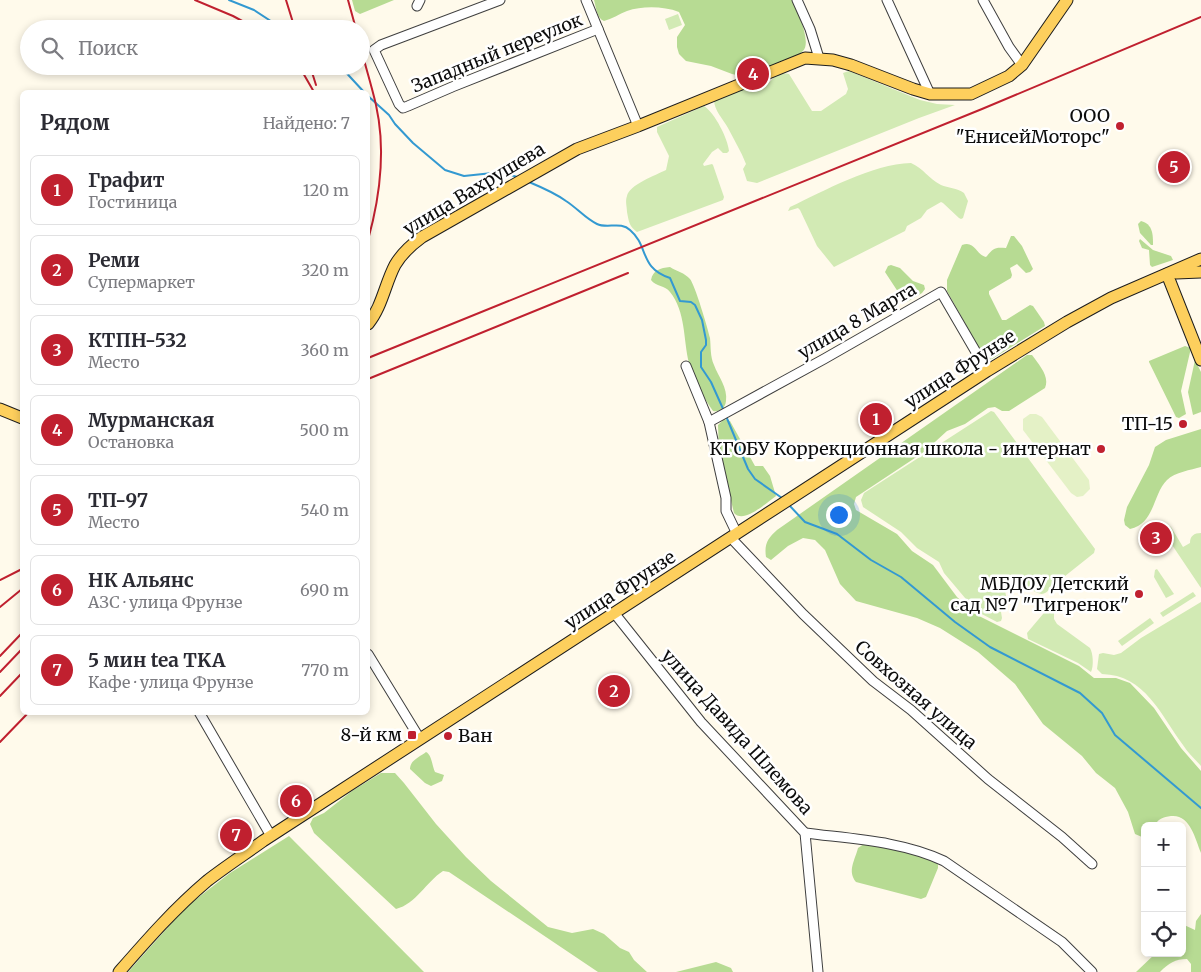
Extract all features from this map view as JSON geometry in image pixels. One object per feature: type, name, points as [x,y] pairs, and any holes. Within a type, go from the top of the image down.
[{"type":"main road","points":[[819,58],[851,65],[912,90],[930,94],[971,94],[1009,76],[1022,65],[1067,0]]},
{"type":"main road","name":"улица Вахрушева","points":[[370,322],[382,300],[394,266],[409,246],[422,237],[577,149],[805,58],[819,58]]},
{"type":"main road","name":"улица Фрунзе","points":[[119,972],[161,924],[182,904],[208,881],[271,836],[987,371],[1066,322],[1111,298],[1201,259]]},
{"type":"main road","name":"улица Фрунзе","points":[[1167,274],[1201,272]]},
{"type":"main road","points":[[1167,274],[1201,360]]},
{"type":"main road","points":[[0,409],[20,417]]},
{"type":"street","name":"Западный переулок","points":[[500,0],[382,45],[374,50],[399,104],[403,108],[598,29]]},
{"type":"street","points":[[586,0],[638,126]]},
{"type":"street","points":[[796,0],[810,29],[819,58]]},
{"type":"street","points":[[887,0],[930,94]]},
{"type":"street","points":[[983,0],[1009,47],[1022,65]]},
{"type":"street","name":"улица 8 Марта","points":[[709,422],[941,292],[987,371]]},
{"type":"street","points":[[686,366],[709,422],[726,498],[726,511],[734,536]]},
{"type":"street","name":"Совхозная улица","points":[[734,536],[803,614],[873,681],[911,710],[988,780],[1062,837],[1092,864]]},
{"type":"street","name":"улица Давида Шлемова","points":[[615,614],[701,722],[806,833],[818,972]]},
{"type":"street","points":[[370,657],[420,739]]},
{"type":"street","points":[[201,715],[271,836]]},
{"type":"street","points":[[806,833],[905,848],[924,852],[944,861],[1062,942],[1092,972]]},
{"type":"green space","points":[[352,0],[394,0],[360,14],[355,11]]},
{"type":"green space","points":[[594,0],[792,0],[803,26],[806,41],[805,47],[799,54],[769,67],[741,76],[732,74],[711,66],[686,61],[679,54],[677,37],[685,25],[679,12],[653,7],[639,8],[604,21],[598,15]]},
{"type":"green space","points":[[678,14],[682,25],[669,30],[665,19]]},
{"type":"green space","points":[[849,71],[920,100],[937,104],[955,105],[757,183],[747,181],[743,169],[746,164],[717,111],[714,100],[743,89],[764,86],[779,74],[789,74],[812,111],[821,111],[846,94],[848,89],[843,73]]},
{"type":"green space","points":[[704,106],[724,133],[728,146],[729,151],[727,153],[723,153],[718,148],[712,152],[703,164],[704,166],[713,165],[724,197],[723,200],[637,232],[632,228],[629,221],[626,204],[627,196],[638,184],[666,170],[669,156],[657,132],[657,127]]},
{"type":"green space","points":[[911,163],[941,185],[964,193],[968,201],[963,218],[959,218],[941,202],[927,210],[921,218],[907,226],[905,231],[834,267],[817,246],[800,210],[798,208],[788,211],[790,207],[865,173],[880,168]]},
{"type":"green space","points":[[1141,221],[1150,227],[1153,245],[1140,233],[1138,224]]},
{"type":"green space","points":[[1011,236],[1014,236],[1022,246],[1033,269],[1026,273],[1017,264],[1010,268],[1011,278],[989,291],[989,294],[1002,320],[1006,320],[1030,305],[1033,306],[1045,326],[992,359],[987,360],[947,291],[947,280],[962,245],[970,244],[986,257],[995,249],[1006,248]]},
{"type":"green space","points":[[1140,239],[1153,250],[1171,256],[1173,260],[1152,267],[1150,265],[1149,250],[1142,248]]},
{"type":"green space","points":[[888,266],[900,268],[913,281],[924,285],[925,289],[922,293],[907,302],[904,301],[885,272]]},
{"type":"green space","points":[[670,267],[690,279],[698,298],[710,338],[713,362],[726,391],[725,404],[718,411],[713,411],[693,375],[687,354],[679,308],[675,300],[666,288],[655,284],[651,280],[653,274],[658,270]]},
{"type":"green space","points":[[1185,346],[1191,348],[1181,391],[1186,414],[1179,418],[1176,417],[1149,361]]},
{"type":"green space","points":[[1027,355],[1032,355],[1045,375],[1045,388],[1009,411],[1002,411],[995,407],[988,408],[965,424],[947,431],[924,452],[856,497],[854,504],[856,510],[897,534],[912,551],[933,565],[957,597],[975,614],[1079,666],[1094,678],[1116,678],[1130,683],[1154,708],[1181,748],[1201,771],[1201,853],[1191,828],[1183,819],[1177,816],[1166,817],[1157,822],[1141,822],[1141,837],[1135,834],[1128,812],[1115,788],[1096,773],[1082,756],[1043,724],[1015,684],[978,652],[940,628],[917,618],[856,601],[840,584],[825,550],[815,540],[803,538],[788,546],[771,560],[766,557],[767,542],[777,530]]},
{"type":"green space","points":[[1195,360],[1201,372],[1201,412],[1193,415],[1188,392]]},
{"type":"green space","points":[[991,411],[994,412],[1095,549],[1094,553],[1045,593],[1039,594],[1014,578],[1008,577],[1003,579],[1006,596],[1001,612],[1001,621],[997,622],[976,611],[944,573],[939,562],[917,548],[901,532],[863,507],[861,500],[864,493]]},
{"type":"green space","points":[[1030,414],[1042,417],[1089,480],[1090,489],[1083,496],[1077,497],[1071,493],[1023,430],[1023,419]]},
{"type":"green space","points":[[724,419],[730,421],[755,466],[763,466],[770,476],[776,496],[755,511],[743,516],[738,516],[734,513],[719,451],[718,425]]},
{"type":"green space","points":[[1201,429],[1201,467],[1170,477],[1162,486],[1149,515],[1138,526],[1130,529],[1125,525],[1124,520],[1127,507],[1149,465],[1155,447],[1166,440]]},
{"type":"green space","points":[[1167,525],[1171,527],[1183,547],[1190,543],[1193,535],[1201,533],[1201,588],[1162,530]]},
{"type":"green space","points":[[1157,569],[1174,594],[1166,598],[1154,577],[1155,570]]},
{"type":"green space","points":[[1193,592],[1196,596],[1163,617],[1160,613]]},
{"type":"green space","points":[[1201,602],[1201,766],[1185,748],[1159,710],[1141,689],[1130,681],[1117,676],[1102,674],[1097,669],[1099,654],[1114,655],[1121,653],[1141,638]]},
{"type":"green space","points":[[1053,606],[1054,619],[1057,624],[1090,648],[1093,660],[1091,672],[1078,663],[1028,639],[1027,633],[1049,607]]},
{"type":"green space","points":[[1150,618],[1154,623],[1122,646],[1118,641]]},
{"type":"green space","points":[[426,752],[431,758],[435,772],[444,775],[442,781],[431,786],[410,769],[413,761]]},
{"type":"green space","points":[[381,773],[395,773],[436,824],[466,857],[491,881],[548,927],[572,933],[593,929],[604,934],[620,948],[629,952],[634,960],[647,972],[598,972],[449,872],[443,871],[415,898],[396,909],[314,833],[310,824],[313,818],[324,813],[352,791]]},
{"type":"green space","points":[[289,836],[424,972],[128,972],[186,907],[230,873]]},
{"type":"green space","points":[[864,844],[905,851],[936,861],[938,868],[926,897],[921,899],[856,882],[852,874],[852,865],[858,848]]},
{"type":"green space","points":[[1201,914],[1201,972],[1191,972],[1191,964],[1187,959],[1172,962],[1160,972],[1136,972],[1152,957],[1186,957],[1186,926],[1195,930],[1196,921]]},
{"type":"green space","points":[[716,962],[731,968],[733,972],[676,972]]},
{"type":"waterway","points":[[229,0],[254,10],[269,20]]},
{"type":"waterway","points":[[348,75],[362,90]]},
{"type":"waterway","points":[[370,98],[389,115],[413,143],[445,170],[464,176],[502,172],[517,177]]},
{"type":"waterway","points":[[529,182],[562,198],[597,224],[626,227],[636,236],[653,269],[670,278],[680,301],[691,302],[695,305],[702,320],[706,340],[706,345],[701,352],[701,367],[711,382],[724,411]]},
{"type":"waterway","points":[[726,416],[748,469],[755,479],[782,498]]},
{"type":"waterway","points":[[789,505],[805,522],[837,534],[871,560],[901,577],[955,622],[990,647],[1080,693],[1102,713],[1115,735],[1201,808]]},
{"type":"railway","points":[[195,0],[240,20]]},
{"type":"railway","points":[[286,0],[292,20]]},
{"type":"railway","points":[[348,0],[354,20]]},
{"type":"railway","points":[[370,357],[982,109],[1201,17]]},
{"type":"railway","points":[[304,75],[313,90]]},
{"type":"railway","points":[[313,75],[316,85]]},
{"type":"railway","points":[[368,75],[376,105],[381,139],[376,207],[370,232]]},
{"type":"railway","points":[[370,378],[628,273]]},
{"type":"railway","points":[[0,580],[20,570]]},
{"type":"railway","points":[[0,607],[20,591]]},
{"type":"railway","points":[[0,656],[20,635]]},
{"type":"railway","points":[[0,672],[20,651]]},
{"type":"railway","points":[[0,696],[20,675]]},
{"type":"railway","points":[[0,742],[26,715]]},
{"type":"place","name":"Мурманская","points":[[753,74]]},
{"type":"place","name":"ООО \"ЕнисейМоторс\"","points":[[1120,126]]},
{"type":"place","name":"ТП-97","points":[[1174,167]]},
{"type":"place","name":"Графит","points":[[876,419]]},
{"type":"place","name":"ТП-15","points":[[1183,424]]},
{"type":"place","name":"КГОБУ Коррекционная школа - интернат","points":[[1101,449]]},
{"type":"place","name":"КТПН-532","points":[[1156,538]]},
{"type":"place","name":"МБДОУ Детский сад №7 \"Тигренок\"","points":[[1139,594]]},
{"type":"place","name":"Реми","points":[[614,691]]},
{"type":"place","name":"8-й км","points":[[412,735]]},
{"type":"place","name":"Ван","points":[[448,736]]},
{"type":"place","name":"НК Альянс","points":[[296,801]]},
{"type":"place","name":"5 мин tea TKA","points":[[236,835]]}]
